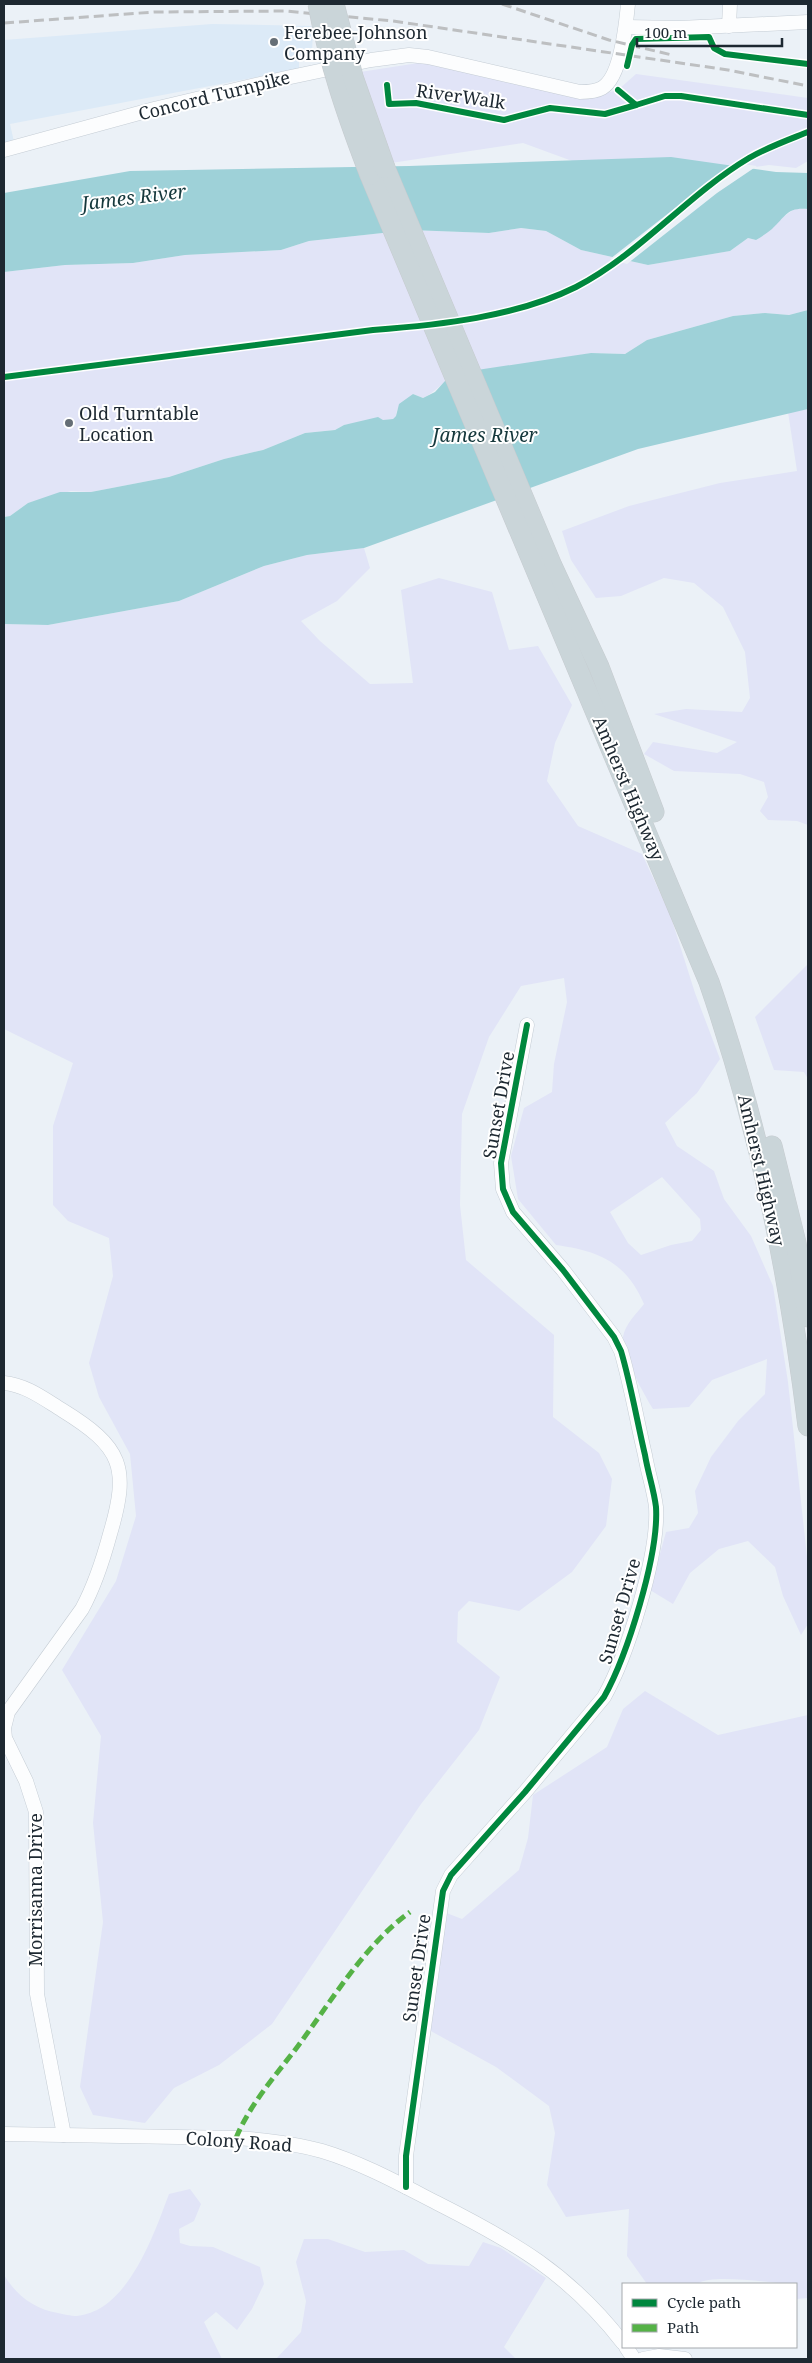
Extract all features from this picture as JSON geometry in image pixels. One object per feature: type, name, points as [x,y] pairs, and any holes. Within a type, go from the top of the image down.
[{"type":"highway","points":[[318,4],[346,114],[377,172]]},
{"type":"highway","points":[[334,4],[377,172]]},
{"type":"highway","name":"Amherst Highway","points":[[377,172],[545,568],[709,982],[730,1042],[753,1122],[778,1232],[798,1344],[808,1426]]},
{"type":"highway","name":"Amherst Highway","points":[[545,568],[599,667],[722,983],[742,1043],[783,1185],[808,1317]]},
{"type":"street","points":[[628,4],[626,26],[670,28],[808,22]]},
{"type":"street","points":[[729,26],[730,4]]},
{"type":"street","name":"Concord Turnpike","points":[[4,150],[154,109],[267,82],[371,60],[409,55],[428,56],[580,92],[593,92],[603,88],[611,80],[617,65],[626,26]]},
{"type":"street","name":"Sunset Drive","points":[[406,2187],[408,2146],[443,1892],[452,1875],[531,1785],[604,1697],[613,1681],[630,1634],[656,1526],[654,1494],[621,1351],[614,1337],[563,1270],[513,1212],[503,1189],[501,1163],[527,1025]]},
{"type":"street","name":"Morrisanna Drive","points":[[4,1383],[32,1391],[94,1432],[114,1456],[121,1479],[121,1494],[115,1518],[100,1571],[92,1591],[76,1617],[8,1712],[4,1728],[9,1749],[26,1781],[36,1812],[36,1994],[64,2135]]},
{"type":"street","name":"Colony Road","points":[[4,2134],[272,2141],[324,2152],[349,2161],[406,2187],[490,2230],[540,2262],[590,2302],[622,2342]]},
{"type":"street","points":[[627,2348],[634,2359]]},
{"type":"street","points":[[643,2359],[659,2356],[685,2359]]},
{"type":"shaded area","points":[[212,24],[313,26],[312,55],[299,56],[299,69],[10,124],[14,142],[4,143],[4,40]]},
{"type":"shaded area","points":[[425,62],[591,97],[618,90],[636,74],[808,98],[808,161],[796,168],[769,165],[690,176],[605,173],[523,143],[391,163],[360,72]]},
{"type":"shaded area","points":[[797,208],[808,209],[808,310],[789,315],[765,313],[733,316],[647,340],[625,354],[591,353],[452,379],[423,398],[413,394],[397,410],[396,416],[393,419],[344,425],[335,430],[305,433],[263,450],[224,459],[169,477],[91,492],[71,491],[28,503],[10,516],[4,517],[4,272],[65,265],[133,263],[185,255],[281,250],[309,241],[410,230],[489,233],[521,228],[546,231],[581,250],[648,265],[730,251],[748,238],[756,240]]},
{"type":"shaded area","points":[[808,409],[808,825],[797,821],[768,820],[760,811],[768,797],[764,782],[740,774],[674,771],[644,754],[653,742],[717,753],[737,742],[654,714],[686,709],[742,712],[750,698],[745,652],[723,607],[694,583],[664,578],[621,596],[596,598],[571,560],[562,531],[629,506],[720,483],[797,471],[788,412]]},
{"type":"shaded area","points":[[364,548],[370,568],[337,601],[301,621],[320,641],[370,684],[413,683],[401,590],[439,578],[492,592],[509,650],[538,646],[572,705],[555,743],[547,781],[578,826],[642,854],[670,914],[695,993],[720,1059],[697,1093],[665,1123],[677,1146],[714,1171],[724,1199],[751,1236],[773,1286],[788,1382],[808,1566],[808,1624],[801,1635],[783,1596],[775,1567],[748,1541],[719,1549],[690,1573],[673,1604],[650,1590],[666,1532],[689,1528],[698,1513],[695,1491],[711,1457],[738,1421],[765,1394],[767,1359],[712,1380],[689,1407],[653,1409],[634,1374],[623,1344],[626,1328],[644,1304],[637,1290],[620,1268],[609,1261],[585,1251],[556,1245],[518,1199],[511,1156],[524,1108],[552,1092],[554,1064],[567,1002],[564,978],[521,986],[489,1037],[462,1114],[460,1205],[466,1260],[554,1335],[553,1417],[599,1453],[612,1479],[606,1526],[572,1572],[519,1611],[469,1601],[458,1612],[457,1642],[500,1677],[479,1730],[421,1804],[272,2024],[219,2065],[174,2088],[145,2123],[93,2115],[80,2087],[103,1922],[93,1823],[101,1736],[62,1670],[116,1581],[136,1516],[130,1454],[99,1397],[89,1363],[113,1276],[109,1238],[68,1221],[53,1205],[53,1126],[73,1063],[4,1029],[4,624],[48,625],[179,601],[264,566],[307,555]],"holes":[[[662,1177],[700,1219],[701,1230],[692,1241],[671,1245],[641,1255],[628,1243],[610,1212]]]},
{"type":"shaded area","points":[[808,964],[808,1079],[804,1072],[774,1070],[755,1017]]},
{"type":"shaded area","points":[[645,1691],[718,1735],[808,1715],[808,2298],[797,2299],[797,2283],[716,2279],[700,2283],[646,2283],[627,2256],[629,2209],[566,2217],[547,2185],[555,2133],[549,2106],[496,2067],[429,2030],[444,1912],[462,1919],[519,1870],[528,1838],[533,1795],[607,1747],[623,1709]]},
{"type":"shaded area","points":[[190,2189],[201,2204],[194,2221],[179,2229],[180,2243],[190,2246],[213,2247],[260,2267],[264,2284],[252,2309],[237,2330],[216,2312],[204,2322],[222,2359],[4,2359],[4,2275],[20,2295],[41,2308],[75,2316],[95,2311],[111,2300],[125,2286],[137,2268],[147,2249],[169,2194]]},
{"type":"shaded area","points":[[304,2239],[328,2239],[365,2252],[404,2250],[428,2264],[469,2266],[483,2242],[501,2248],[546,2278],[504,2347],[516,2359],[276,2359],[301,2332],[306,2301],[296,2262]]},
{"type":"water","name":"James River","points":[[671,157],[776,172],[808,173],[808,209],[795,209],[787,213],[772,229],[756,240],[748,238],[730,251],[648,265],[581,250],[546,231],[521,228],[489,233],[410,230],[309,241],[281,250],[185,255],[133,263],[65,265],[4,272],[4,193],[130,171],[409,166]]},
{"type":"water","name":"James River","points":[[808,310],[808,409],[638,449],[364,548],[307,555],[264,566],[179,601],[48,625],[4,624],[4,517],[10,516],[28,503],[60,492],[91,492],[169,477],[224,459],[263,450],[305,433],[335,430],[344,425],[378,417],[383,420],[393,419],[396,416],[399,404],[413,394],[423,398],[435,392],[445,381],[477,370],[591,353],[625,354],[647,340],[733,316],[765,313],[789,315]]},
{"type":"pier","points":[[735,163],[757,166],[717,193],[627,264],[610,259],[702,187]]},
{"type":"railway","points":[[502,4],[609,40],[672,55]]},
{"type":"railway","points":[[4,23],[154,12],[285,11],[393,21],[728,70],[808,86]]},
{"type":"marked path","points":[[236,2138],[248,2113],[350,1975],[378,1940],[410,1912]]},
{"type":"cycle path","points":[[627,66],[632,45],[636,39],[709,37],[714,48],[725,54],[808,64]]},
{"type":"cycle path","name":"RiverWalk","points":[[387,85],[389,104],[416,103],[504,120],[550,108],[605,114],[636,105]]},
{"type":"cycle path","points":[[618,90],[636,105],[665,96],[681,96],[808,115]]},
{"type":"cycle path","points":[[4,377],[450,322],[477,318],[528,306],[576,287],[599,274],[643,241],[726,173],[763,150],[808,132]]},
{"type":"cycle path","points":[[406,2187],[406,2156],[443,1891],[451,1875],[525,1792],[604,1697],[622,1657],[640,1605],[656,1527],[654,1494],[621,1351],[614,1337],[563,1270],[513,1212],[503,1189],[501,1163],[527,1025]]},
{"type":"place","name":"Ferebee-Johnson Company","points":[[274,42]]},
{"type":"place","name":"Old Turntable Location","points":[[69,423]]}]
